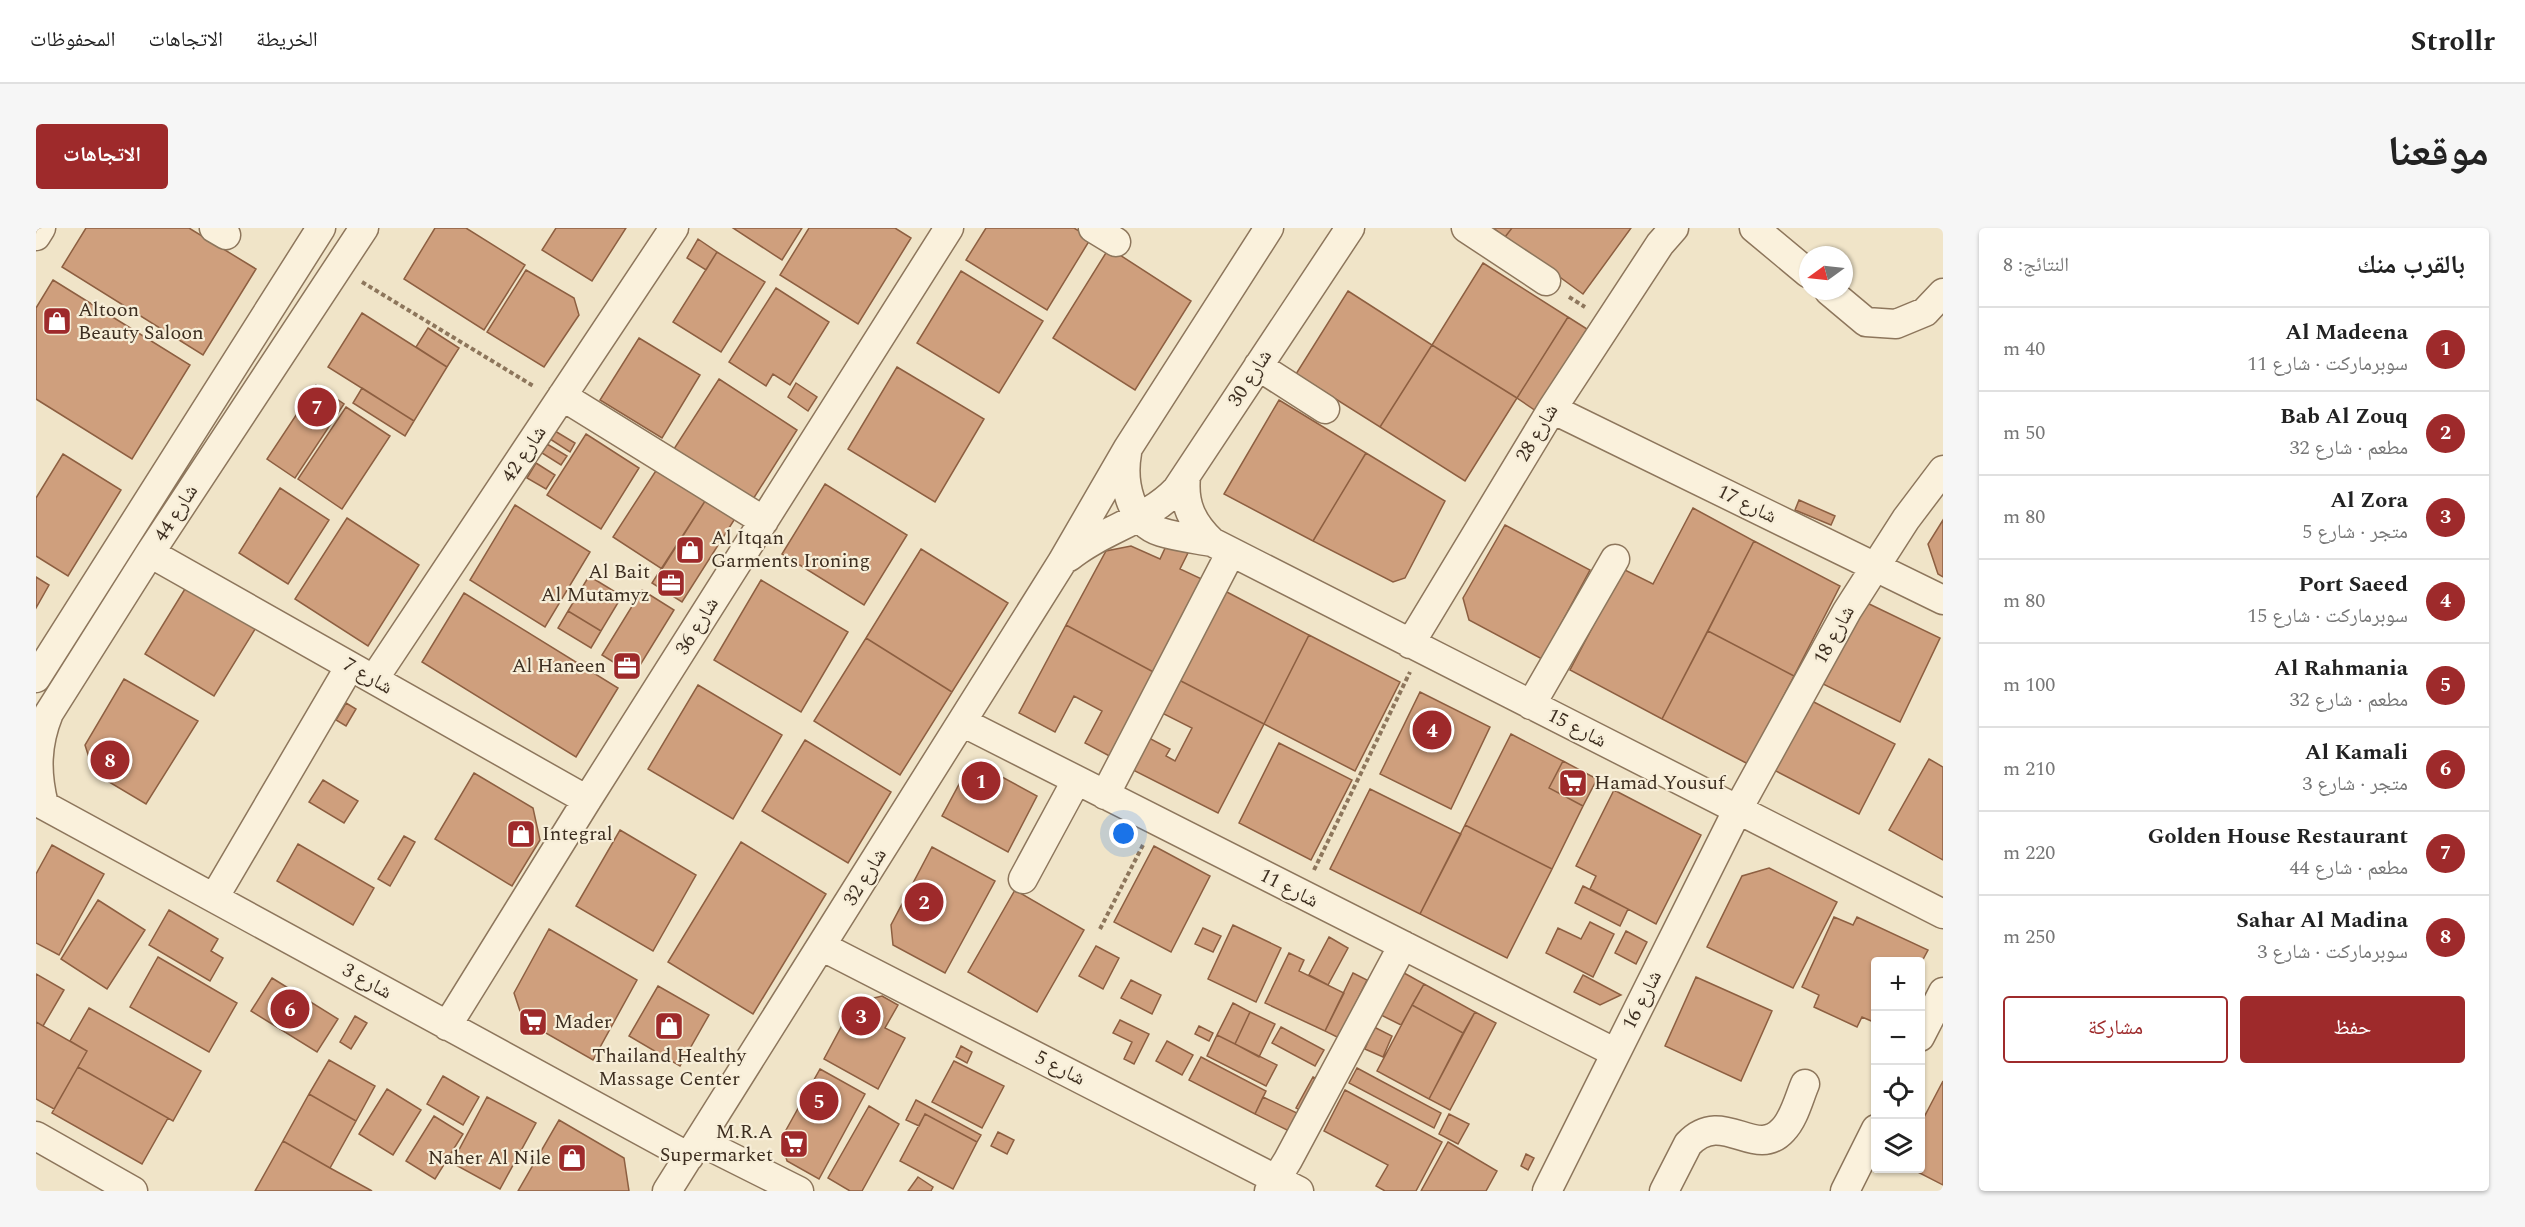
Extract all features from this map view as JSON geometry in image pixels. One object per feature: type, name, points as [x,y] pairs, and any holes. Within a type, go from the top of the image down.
[{"type":"street","points":[[36,236],[41,228]]},
{"type":"street","name":"شارع 44","points":[[36,678],[321,228]]},
{"type":"street","name":"شارع 44","points":[[40,803],[37,759],[43,728],[49,713],[150,553],[364,228]]},
{"type":"street","name":"شارع 42","points":[[214,898],[362,673],[560,399],[674,228]]},
{"type":"street","name":"شارع 36","points":[[447,1026],[587,800],[949,228]]},
{"type":"street","points":[[1140,518],[1128,491],[1125,477],[1128,448],[1269,228]]},
{"type":"street","points":[[1466,228],[1546,281]]},
{"type":"street","points":[[1760,230],[1799,265]]},
{"type":"street","name":"شارع 28","points":[[1416,646],[1552,409],[1608,323],[1658,233]]},
{"type":"street","name":"شارع 30","points":[[1140,518],[1166,500],[1186,476],[1341,235]]},
{"type":"street","points":[[1840,300],[1866,322],[1896,324],[1925,312],[1943,293]]},
{"type":"street","points":[[1258,366],[1325,409]]},
{"type":"street","points":[[560,399],[764,521]]},
{"type":"street","name":"شارع 17","points":[[1552,409],[1943,600]]},
{"type":"street","name":"شارع 32","points":[[670,1190],[1062,562],[1128,448]]},
{"type":"street","name":"شارع 18","points":[[1738,809],[1847,610],[1874,566],[1943,470]]},
{"type":"street","name":"شارع 15","points":[[1186,476],[1185,498],[1194,522],[1221,547]]},
{"type":"street","name":"شارع 32","points":[[1062,562],[1099,536],[1140,518]]},
{"type":"street","name":"شارع 15","points":[[1140,518],[1151,528],[1161,532],[1221,547],[1943,914]]},
{"type":"street","points":[[1106,795],[1221,547]]},
{"type":"street","name":"شارع 7","points":[[150,553],[587,800]]},
{"type":"street","points":[[1531,705],[1615,559]]},
{"type":"street","name":"شارع 11","points":[[962,723],[1616,1053]]},
{"type":"street","points":[[1023,879],[1076,781]]},
{"type":"street","name":"شارع 3","points":[[40,803],[447,1026],[694,1149],[799,1191]]},
{"type":"street","name":"شارع 16","points":[[1547,1191],[1738,809]]},
{"type":"street","points":[[1282,1187],[1403,945]]},
{"type":"street","name":"شارع 5","points":[[821,946],[1282,1187]]},
{"type":"street","points":[[1925,1028],[1943,992]]},
{"type":"street","points":[[1664,1191],[1688,1144],[1694,1138],[1702,1133],[1719,1130],[1760,1141],[1775,1136],[1787,1125],[1805,1084]]},
{"type":"street","points":[[36,1136],[133,1191]]},
{"type":"street","points":[[1845,1191],[1871,1137]]},
{"type":"path","points":[[338,267],[560,399]]},
{"type":"path","points":[[1546,281],[1608,323]]},
{"type":"path","points":[[1302,895],[1416,646]]},
{"type":"path","points":[[1100,928],[1156,821]]},
{"type":"building","points":[[86,228],[189,228],[256,269],[203,355],[62,267]]},
{"type":"building","points":[[435,228],[466,228],[525,265],[484,330],[404,279]]},
{"type":"building","points":[[556,228],[626,228],[592,281],[542,250]]},
{"type":"building","points":[[733,228],[802,228],[782,260]]},
{"type":"building","points":[[809,228],[895,228],[911,238],[858,324],[780,275]]},
{"type":"building","points":[[986,228],[1074,228],[1091,238],[1047,310],[966,260]]},
{"type":"building","points":[[1493,228],[1512,228],[1505,237]]},
{"type":"building","points":[[1512,228],[1631,228],[1583,294],[1505,237]]},
{"type":"building","points":[[698,239],[717,252],[706,270],[687,258]]},
{"type":"building","points":[[1109,248],[1191,301],[1135,390],[1053,338]]},
{"type":"building","points":[[717,252],[765,282],[721,352],[673,322]]},
{"type":"building","points":[[1483,263],[1568,317],[1517,398],[1432,345]]},
{"type":"building","points":[[526,270],[574,298],[579,315],[544,367],[487,332]]},
{"type":"building","points":[[961,271],[1043,321],[999,393],[917,343]]},
{"type":"building","points":[[53,280],[190,365],[132,459],[36,399],[36,308]]},
{"type":"building","points":[[776,288],[829,322],[790,385],[773,374],[766,386],[729,362]]},
{"type":"building","points":[[1348,291],[1432,345],[1380,427],[1296,374]]},
{"type":"building","points":[[362,313],[447,367],[414,421],[328,367]]},
{"type":"building","points":[[1568,317],[1587,329],[1536,411],[1517,398]]},
{"type":"building","points":[[428,328],[459,348],[447,367],[416,347]]},
{"type":"building","points":[[639,338],[700,375],[662,438],[600,400]]},
{"type":"building","points":[[1432,345],[1517,398],[1465,481],[1380,427]]},
{"type":"building","points":[[897,367],[984,419],[935,502],[848,449]]},
{"type":"building","points":[[719,379],[797,430],[750,504],[672,452]]},
{"type":"building","points":[[796,383],[817,397],[808,411],[788,397]]},
{"type":"building","points":[[316,385],[344,404],[295,478],[267,459]]},
{"type":"building","points":[[362,388],[414,421],[405,436],[353,403]]},
{"type":"building","points":[[1279,400],[1366,453],[1313,541],[1224,494]]},
{"type":"building","points":[[346,407],[390,436],[342,509],[298,479]]},
{"type":"building","points":[[555,431],[575,443],[570,452],[550,439]]},
{"type":"building","points":[[586,434],[639,468],[601,529],[547,495]]},
{"type":"building","points":[[547,444],[567,456],[561,465],[542,453]]},
{"type":"building","points":[[1366,453],[1445,501],[1405,578],[1393,582],[1313,541]]},
{"type":"building","points":[[63,454],[121,490],[68,576],[36,556],[36,498]]},
{"type":"building","points":[[536,463],[555,475],[546,489],[527,478]]},
{"type":"building","points":[[659,466],[707,498],[662,569],[613,537]]},
{"type":"building","points":[[825,484],[907,535],[864,605],[782,554]]},
{"type":"building","points":[[280,488],[329,520],[288,584],[239,553]]},
{"type":"building","points":[[707,498],[736,517],[682,602],[652,583]]},
{"type":"building","points":[[1799,500],[1835,516],[1831,525],[1795,510]]},
{"type":"building","points":[[515,505],[590,552],[545,627],[470,580]]},
{"type":"building","points":[[1693,508],[1754,541],[1662,719],[1570,670],[1623,569],[1653,584]]},
{"type":"building","points":[[347,518],[419,565],[368,646],[295,599]]},
{"type":"building","points":[[1943,520],[1943,577],[1938,574],[1928,544]]},
{"type":"building","points":[[1505,525],[1590,570],[1542,659],[1469,620],[1463,598]]},
{"type":"building","points":[[1754,541],[1840,586],[1794,676],[1708,631]]},
{"type":"building","points":[[1167,544],[1188,553],[1180,569],[1206,581],[1159,675],[1066,625],[1106,551],[1131,546],[1160,559]]},
{"type":"building","points":[[921,549],[1008,603],[952,692],[866,638]]},
{"type":"building","points":[[589,576],[622,596],[601,631],[568,611]]},
{"type":"building","points":[[36,577],[49,585],[36,608]]},
{"type":"building","points":[[761,580],[848,632],[801,712],[714,660]]},
{"type":"building","points":[[188,584],[257,626],[214,696],[145,654]]},
{"type":"building","points":[[642,590],[674,610],[634,675],[602,655]]},
{"type":"building","points":[[1225,591],[1309,635],[1264,724],[1179,680]]},
{"type":"building","points":[[464,593],[618,688],[576,757],[422,662]]},
{"type":"building","points":[[1863,601],[1940,638],[1900,722],[1823,684]]},
{"type":"building","points":[[568,611],[601,631],[591,648],[558,628]]},
{"type":"building","points":[[1066,625],[1159,675],[1115,759],[1085,743],[1102,711],[1074,696],[1055,732],[1019,713]]},
{"type":"building","points":[[1708,631],[1794,676],[1748,764],[1662,719]]},
{"type":"building","points":[[1309,635],[1400,682],[1355,771],[1264,724]]},
{"type":"building","points":[[866,638],[952,692],[900,775],[814,721]]},
{"type":"building","points":[[124,679],[198,721],[146,804],[94,773],[85,745]]},
{"type":"building","points":[[1179,680],[1264,724],[1218,813],[1133,770],[1149,738],[1170,749],[1166,756],[1175,761],[1192,728],[1162,713]]},
{"type":"building","points":[[698,685],[782,735],[733,819],[648,769]]},
{"type":"building","points":[[1420,692],[1490,727],[1451,809],[1380,774]]},
{"type":"building","points":[[1810,700],[1895,744],[1859,814],[1774,770]]},
{"type":"building","points":[[346,703],[356,709],[346,726],[336,720]]},
{"type":"building","points":[[1511,734],[1563,761],[1549,788],[1583,806],[1552,869],[1465,825]]},
{"type":"building","points":[[805,740],[891,792],[848,863],[762,811]]},
{"type":"building","points":[[1279,743],[1352,780],[1311,860],[1239,823]]},
{"type":"building","points":[[1929,759],[1943,767],[1943,860],[1889,830]]},
{"type":"building","name":"Hamad Yousuf","points":[[1563,761],[1597,779],[1583,806],[1549,788]]},
{"type":"building","points":[[989,770],[1037,796],[1008,852],[942,816],[963,777]]},
{"type":"building","points":[[474,773],[533,808],[540,840],[512,886],[435,839]]},
{"type":"building","points":[[323,780],[358,801],[344,823],[309,802]]},
{"type":"building","points":[[1370,789],[1461,834],[1420,914],[1330,869]]},
{"type":"building","points":[[1614,790],[1701,835],[1656,924],[1590,889],[1596,876],[1576,866]]},
{"type":"building","points":[[1465,825],[1552,869],[1507,958],[1420,914]]},
{"type":"building","points":[[620,830],[696,875],[653,951],[576,906]]},
{"type":"building","points":[[404,836],[415,842],[390,886],[378,879]]},
{"type":"building","points":[[741,842],[826,894],[753,1014],[668,962]]},
{"type":"building","points":[[298,844],[374,888],[353,925],[277,881]]},
{"type":"building","points":[[52,845],[104,874],[59,955],[36,943],[36,874]]},
{"type":"building","points":[[1154,846],[1210,876],[1171,952],[1114,922]]},
{"type":"building","points":[[932,847],[995,881],[945,973],[893,945],[891,925]]},
{"type":"building","points":[[1769,868],[1837,902],[1793,988],[1707,947],[1742,876]]},
{"type":"building","points":[[1583,886],[1628,909],[1620,926],[1575,903]]},
{"type":"building","points":[[1015,890],[1084,930],[1037,1012],[968,972]]},
{"type":"building","points":[[98,900],[145,930],[107,989],[61,959]]},
{"type":"building","points":[[169,910],[218,939],[211,951],[223,958],[210,981],[149,945]]},
{"type":"building","points":[[1834,917],[1853,925],[1857,917],[1928,950],[1924,957],[1871,957],[1871,1021],[1862,1017],[1857,1027],[1814,1007],[1819,995],[1802,987]]},
{"type":"building","points":[[1590,922],[1614,934],[1593,977],[1546,953],[1558,928],[1581,939]]},
{"type":"building","points":[[1233,925],[1281,948],[1256,1002],[1208,979]]},
{"type":"building","points":[[1203,928],[1221,936],[1213,952],[1195,944]]},
{"type":"building","points":[[549,929],[637,980],[593,1060],[523,1020],[514,993]]},
{"type":"building","points":[[1626,931],[1647,942],[1636,964],[1615,953]]},
{"type":"building","points":[[1329,937],[1348,948],[1328,985],[1309,975]]},
{"type":"building","points":[[1096,946],[1119,958],[1103,989],[1079,976]]},
{"type":"building","points":[[1289,953],[1304,960],[1299,971],[1344,993],[1325,1031],[1265,1003]]},
{"type":"building","points":[[158,957],[237,1003],[209,1052],[130,1007]]},
{"type":"building","points":[[1353,973],[1367,980],[1339,1038],[1325,1031]]},
{"type":"building","points":[[1404,973],[1424,984],[1401,1025],[1381,1015]]},
{"type":"building","points":[[36,974],[64,990],[43,1026],[36,1022]]},
{"type":"building","points":[[1583,975],[1621,995],[1600,1005],[1574,992]]},
{"type":"building","points":[[1696,977],[1772,1011],[1741,1081],[1665,1046]]},
{"type":"building","points":[[272,978],[338,1019],[317,1052],[251,1011]]},
{"type":"building","points":[[1131,980],[1161,995],[1152,1014],[1121,998]]},
{"type":"building","points":[[1424,984],[1475,1012],[1463,1033],[1412,1005]]},
{"type":"building","name":"Thailand Healthy Massage Center","points":[[658,986],[709,1015],[680,1066],[629,1036]]},
{"type":"building","points":[[882,996],[898,1005],[885,1028],[905,1038],[878,1089],[824,1059],[854,1003]]},
{"type":"building","points":[[1233,1003],[1250,1012],[1235,1044],[1217,1035]]},
{"type":"building","points":[[1412,1005],[1463,1033],[1429,1099],[1377,1071]]},
{"type":"building","points":[[89,1008],[201,1071],[173,1121],[78,1067],[87,1051],[70,1041]]},
{"type":"building","points":[[1250,1012],[1275,1024],[1259,1057],[1235,1044]]},
{"type":"building","points":[[1475,1012],[1496,1023],[1450,1110],[1429,1099]]},
{"type":"building","points":[[355,1016],[367,1023],[351,1049],[340,1042]]},
{"type":"building","points":[[1120,1020],[1149,1034],[1134,1064],[1124,1059],[1132,1042],[1113,1033]]},
{"type":"building","points":[[36,1022],[87,1051],[54,1109],[36,1099]]},
{"type":"building","points":[[1199,1026],[1213,1033],[1209,1041],[1195,1034]]},
{"type":"building","points":[[1281,1027],[1324,1050],[1315,1066],[1272,1043]]},
{"type":"building","points":[[1374,1027],[1392,1036],[1383,1057],[1365,1049]]},
{"type":"building","points":[[1217,1035],[1277,1065],[1266,1086],[1207,1056]]},
{"type":"building","points":[[1167,1041],[1193,1055],[1182,1075],[1156,1061]]},
{"type":"building","points":[[961,1046],[972,1052],[967,1063],[956,1057]]},
{"type":"building","points":[[1201,1057],[1266,1091],[1255,1114],[1189,1080]]},
{"type":"building","points":[[329,1060],[375,1086],[356,1121],[309,1094]]},
{"type":"building","points":[[954,1061],[1004,1086],[982,1128],[932,1102]]},
{"type":"building","points":[[78,1067],[168,1118],[142,1164],[52,1113]]},
{"type":"building","points":[[1357,1068],[1441,1113],[1434,1128],[1349,1083]]},
{"type":"building","points":[[820,1069],[865,1094],[819,1179],[787,1161],[781,1139]]},
{"type":"building","points":[[443,1076],[479,1097],[463,1125],[427,1104]]},
{"type":"building","points":[[1313,1077],[1321,1081],[1304,1112],[1296,1108]]},
{"type":"building","points":[[1943,1081],[1943,1185],[1920,1173],[1925,1173],[1925,1115]]},
{"type":"building","points":[[387,1089],[421,1110],[393,1155],[359,1134]]},
{"type":"building","points":[[1345,1090],[1442,1142],[1416,1191],[1385,1191],[1376,1186],[1388,1165],[1324,1131]]},
{"type":"building","points":[[309,1094],[356,1121],[330,1168],[283,1141]]},
{"type":"building","points":[[487,1097],[536,1123],[500,1189],[452,1163]]},
{"type":"building","points":[[1263,1097],[1297,1113],[1289,1131],[1255,1114]]},
{"type":"building","points":[[916,1100],[981,1135],[977,1142],[925,1114],[919,1126],[906,1120]]},
{"type":"building","points":[[869,1106],[899,1124],[862,1191],[850,1191],[828,1178]]},
{"type":"building","points":[[925,1114],[977,1142],[953,1189],[900,1161]]},
{"type":"building","points":[[1449,1114],[1469,1124],[1458,1144],[1439,1134]]},
{"type":"building","points":[[434,1116],[463,1134],[435,1179],[406,1161]]},
{"type":"building","points":[[559,1120],[624,1158],[629,1191],[518,1191]]},
{"type":"building","points":[[998,1132],[1014,1140],[1007,1154],[991,1146]]},
{"type":"building","points":[[283,1141],[330,1168],[372,1191],[255,1191]]},
{"type":"building","points":[[1448,1142],[1497,1171],[1486,1191],[1421,1191]]},
{"type":"building","points":[[1526,1154],[1534,1158],[1528,1170],[1521,1166]]},
{"type":"building","points":[[918,1177],[933,1187],[931,1191],[908,1191]]},
{"type":"place","name":"Altoon Beauty Saloon","points":[[57,321]]},
{"type":"place","name":"Golden House Restaurant","points":[[317,407]]},
{"type":"place","name":"Al Itqan Garments Ironing","points":[[690,550]]},
{"type":"place","name":"Al Bait Al Mutamyz","points":[[671,583]]},
{"type":"place","name":"Al Haneen","points":[[627,666]]},
{"type":"place","name":"Port Saeed","points":[[1432,730]]},
{"type":"place","name":"Sahar Al Madina","points":[[110,760]]},
{"type":"place","name":"Al Madeena","points":[[981,781]]},
{"type":"place","name":"Hamad Yousuf","points":[[1573,783]]},
{"type":"place","name":"Integral","points":[[521,834]]},
{"type":"place","name":"Bab Al Zouq","points":[[924,902]]},
{"type":"place","name":"Al Kamali","points":[[290,1009]]},
{"type":"place","name":"Al Zora","points":[[861,1016]]},
{"type":"place","name":"Mader","points":[[533,1022]]},
{"type":"place","name":"Thailand Healthy Massage Center","points":[[669,1026]]},
{"type":"place","name":"Al Rahmania","points":[[819,1101]]},
{"type":"place","name":"M.R.A Supermarket","points":[[794,1144]]},
{"type":"place","name":"Naher Al Nile","points":[[572,1158]]}]
